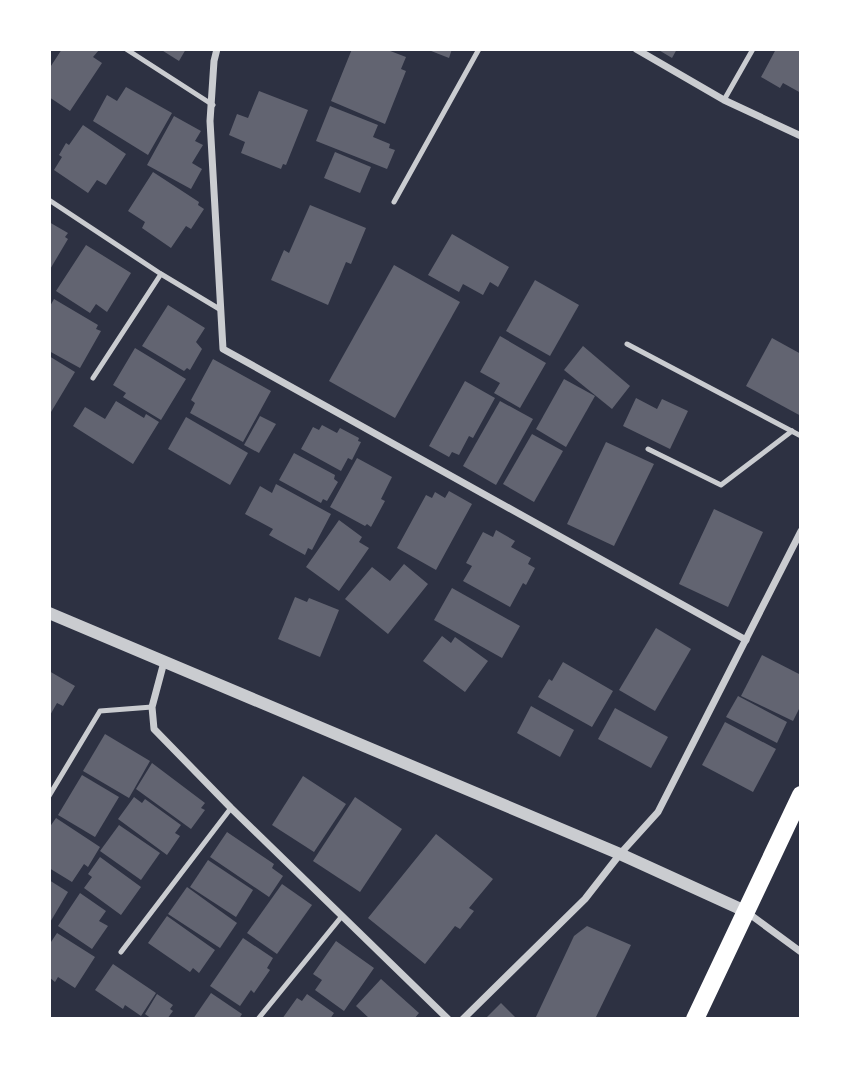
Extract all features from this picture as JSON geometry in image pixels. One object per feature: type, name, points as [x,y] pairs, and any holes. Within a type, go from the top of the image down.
[{"type":"main road","points":[[695,1019],[801,795]]},
{"type":"street","points":[[217,49],[210,121],[223,349],[746,640]]},
{"type":"street","points":[[636,49],[724,100],[801,136]]},
{"type":"street","points":[[463,1019],[585,899],[620,853],[658,812],[801,531]]},
{"type":"street","points":[[49,613],[620,853],[745,911],[801,952]]},
{"type":"street","points":[[164,662],[152,707],[155,729],[231,808],[449,1019]]},
{"type":"lane","points":[[126,49],[213,105]]},
{"type":"lane","points":[[394,202],[479,49]]},
{"type":"lane","points":[[724,100],[753,49]]},
{"type":"lane","points":[[49,200],[221,310]]},
{"type":"lane","points":[[93,378],[161,274]]},
{"type":"lane","points":[[626,344],[801,436]]},
{"type":"lane","points":[[648,449],[721,485],[792,431]]},
{"type":"lane","points":[[49,796],[100,711],[152,707]]},
{"type":"lane","points":[[121,952],[231,808]]},
{"type":"lane","points":[[258,1019],[343,915]]},
{"type":"building","points":[[62,49],[99,50],[93,57],[102,63],[70,111],[49,97],[49,69]]},
{"type":"building","points":[[160,49],[186,49],[179,61]]},
{"type":"building","points":[[352,49],[385,49],[406,57],[401,69],[406,71],[385,124],[331,101]]},
{"type":"building","points":[[426,49],[452,49],[449,58]]},
{"type":"building","points":[[657,49],[677,49],[672,58]]},
{"type":"building","points":[[776,49],[801,49],[801,93],[783,83],[780,88],[761,77]]},
{"type":"building","points":[[126,87],[172,113],[148,155],[93,121],[107,95],[117,101]]},
{"type":"building","points":[[259,91],[308,110],[286,165],[283,164],[281,169],[241,153],[245,142],[229,135],[237,114],[248,118]]},
{"type":"building","points":[[330,106],[378,125],[373,137],[390,144],[389,148],[395,150],[387,169],[316,141]]},
{"type":"building","points":[[174,116],[201,131],[195,141],[203,145],[192,163],[202,169],[191,189],[147,165]]},
{"type":"building","points":[[83,125],[126,154],[106,185],[97,180],[88,193],[54,170],[66,143],[69,145]]},
{"type":"building","points":[[335,152],[371,167],[360,193],[324,178]]},
{"type":"building","points":[[153,172],[199,202],[198,205],[204,209],[191,229],[186,226],[171,248],[142,228],[145,222],[128,211]]},
{"type":"building","points":[[310,205],[366,228],[351,264],[346,262],[328,305],[271,280],[284,250],[289,253]]},
{"type":"building","points":[[49,222],[68,233],[65,237],[68,239],[49,271]]},
{"type":"building","points":[[452,234],[509,267],[498,287],[490,282],[483,295],[463,284],[459,292],[428,275]]},
{"type":"building","points":[[86,245],[131,273],[107,312],[96,304],[90,313],[56,291]]},
{"type":"building","points":[[394,265],[460,302],[395,418],[329,381]]},
{"type":"building","points":[[535,280],[579,305],[550,356],[506,331]]},
{"type":"building","points":[[54,299],[98,325],[96,329],[101,331],[80,368],[49,351],[49,308]]},
{"type":"building","points":[[168,305],[205,328],[196,342],[202,349],[190,370],[187,368],[184,371],[142,346]]},
{"type":"building","points":[[500,336],[546,363],[520,408],[494,393],[500,383],[480,372]]},
{"type":"building","points":[[772,338],[801,354],[801,416],[746,386]]},
{"type":"building","points":[[583,346],[630,386],[612,409],[564,370]]},
{"type":"building","points":[[135,348],[186,379],[161,420],[123,397],[126,393],[113,385]]},
{"type":"building","points":[[49,356],[75,372],[51,412],[49,410]]},
{"type":"building","points":[[213,359],[271,391],[243,442],[190,413],[195,403],[191,400]]},
{"type":"building","points":[[564,379],[595,396],[566,447],[536,429]]},
{"type":"building","points":[[465,381],[495,398],[473,438],[469,436],[459,455],[452,452],[449,457],[429,446]]},
{"type":"building","points":[[636,398],[657,409],[662,399],[688,411],[670,449],[623,426]]},
{"type":"building","points":[[116,401],[144,418],[146,414],[159,422],[133,464],[73,426],[85,407],[105,419]]},
{"type":"building","points":[[500,401],[533,419],[496,485],[463,466]]},
{"type":"building","points":[[260,416],[276,424],[259,453],[244,445]]},
{"type":"building","points":[[186,417],[248,453],[230,485],[168,449]]},
{"type":"building","points":[[322,425],[337,433],[340,428],[359,438],[358,441],[361,442],[352,460],[348,458],[341,471],[301,449],[313,427],[319,430]]},
{"type":"building","points":[[532,434],[563,451],[534,502],[503,484]]},
{"type":"building","points":[[606,442],[654,464],[614,546],[567,524]]},
{"type":"building","points":[[294,453],[335,475],[334,479],[338,482],[327,501],[323,499],[321,503],[279,480]]},
{"type":"building","points":[[357,458],[392,477],[381,499],[385,501],[371,527],[330,507]]},
{"type":"building","points":[[276,484],[331,514],[312,550],[308,548],[305,555],[269,535],[273,529],[245,514],[260,486],[272,493]]},
{"type":"building","points":[[449,491],[472,504],[436,570],[397,548],[426,495],[432,498],[435,492],[445,498]]},
{"type":"building","points":[[714,509],[763,532],[728,607],[679,584]]},
{"type":"building","points":[[339,520],[362,537],[359,542],[369,548],[339,591],[306,567]]},
{"type":"building","points":[[496,530],[515,541],[511,547],[531,558],[528,564],[535,568],[510,607],[463,581],[472,566],[466,563],[483,532],[493,537]]},
{"type":"building","points":[[404,564],[428,584],[388,634],[345,599],[372,567],[390,581]]},
{"type":"building","points":[[452,588],[520,626],[502,658],[434,620]]},
{"type":"building","points":[[295,597],[307,602],[309,598],[339,610],[320,657],[278,639]]},
{"type":"building","points":[[656,628],[691,649],[655,711],[619,690]]},
{"type":"building","points":[[442,636],[451,643],[455,637],[488,661],[465,692],[423,661]]},
{"type":"building","points":[[762,655],[801,675],[801,705],[793,721],[741,696]]},
{"type":"building","points":[[563,662],[613,691],[592,727],[538,697]]},
{"type":"building","points":[[49,671],[75,686],[63,706],[57,703],[49,717]]},
{"type":"building","points":[[738,696],[787,722],[777,743],[726,717]]},
{"type":"building","points":[[531,706],[574,730],[560,757],[517,733]]},
{"type":"building","points":[[615,708],[668,737],[651,768],[598,739]]},
{"type":"building","points":[[725,722],[776,749],[753,792],[702,765]]},
{"type":"building","points":[[105,734],[150,761],[129,798],[83,771]]},
{"type":"building","points":[[152,763],[205,803],[201,808],[205,810],[191,829],[136,789]]},
{"type":"building","points":[[82,775],[119,797],[95,837],[58,815]]},
{"type":"building","points":[[303,776],[346,804],[314,852],[272,825]]},
{"type":"building","points":[[134,797],[142,803],[145,799],[181,825],[175,833],[180,836],[167,855],[118,819]]},
{"type":"building","points":[[355,797],[402,829],[360,892],[313,861]]},
{"type":"building","points":[[56,818],[100,847],[88,867],[84,864],[72,882],[49,868],[49,828]]},
{"type":"building","points":[[119,825],[160,853],[141,880],[100,851]]},
{"type":"building","points":[[227,832],[274,864],[272,868],[283,876],[269,897],[210,857]]},
{"type":"building","points":[[436,834],[493,879],[469,908],[474,911],[460,929],[455,926],[425,964],[368,918]]},
{"type":"building","points":[[100,857],[141,887],[121,915],[84,888],[92,877],[88,874]]},
{"type":"building","points":[[208,860],[253,890],[236,917],[190,887]]},
{"type":"building","points":[[49,880],[68,892],[49,924]]},
{"type":"building","points":[[282,884],[312,905],[277,954],[247,933]]},
{"type":"building","points":[[187,887],[237,923],[220,948],[168,914]]},
{"type":"building","points":[[80,893],[106,911],[99,921],[108,926],[92,949],[58,926]]},
{"type":"building","points":[[167,916],[215,950],[199,973],[193,968],[190,972],[148,943]]},
{"type":"building","points":[[587,926],[631,945],[595,1019],[535,1019],[574,936]]},
{"type":"building","points":[[57,933],[95,957],[75,988],[58,977],[55,982],[49,977],[49,945]]},
{"type":"building","points":[[243,938],[273,958],[267,968],[270,970],[254,993],[251,990],[240,1006],[210,986]]},
{"type":"building","points":[[336,941],[374,968],[344,1011],[315,990],[322,980],[313,974]]},
{"type":"building","points":[[113,964],[156,993],[141,1016],[125,1005],[123,1009],[95,990]]},
{"type":"building","points":[[381,979],[419,1013],[414,1019],[370,1019],[356,1006]]},
{"type":"building","points":[[211,993],[242,1014],[239,1019],[193,1019]]},
{"type":"building","points":[[157,994],[173,1005],[170,1009],[173,1011],[167,1019],[152,1019],[145,1014]]},
{"type":"building","points":[[307,994],[334,1013],[330,1019],[282,1019],[297,998],[302,1001]]},
{"type":"building","points":[[501,1003],[517,1019],[485,1019]]}]
